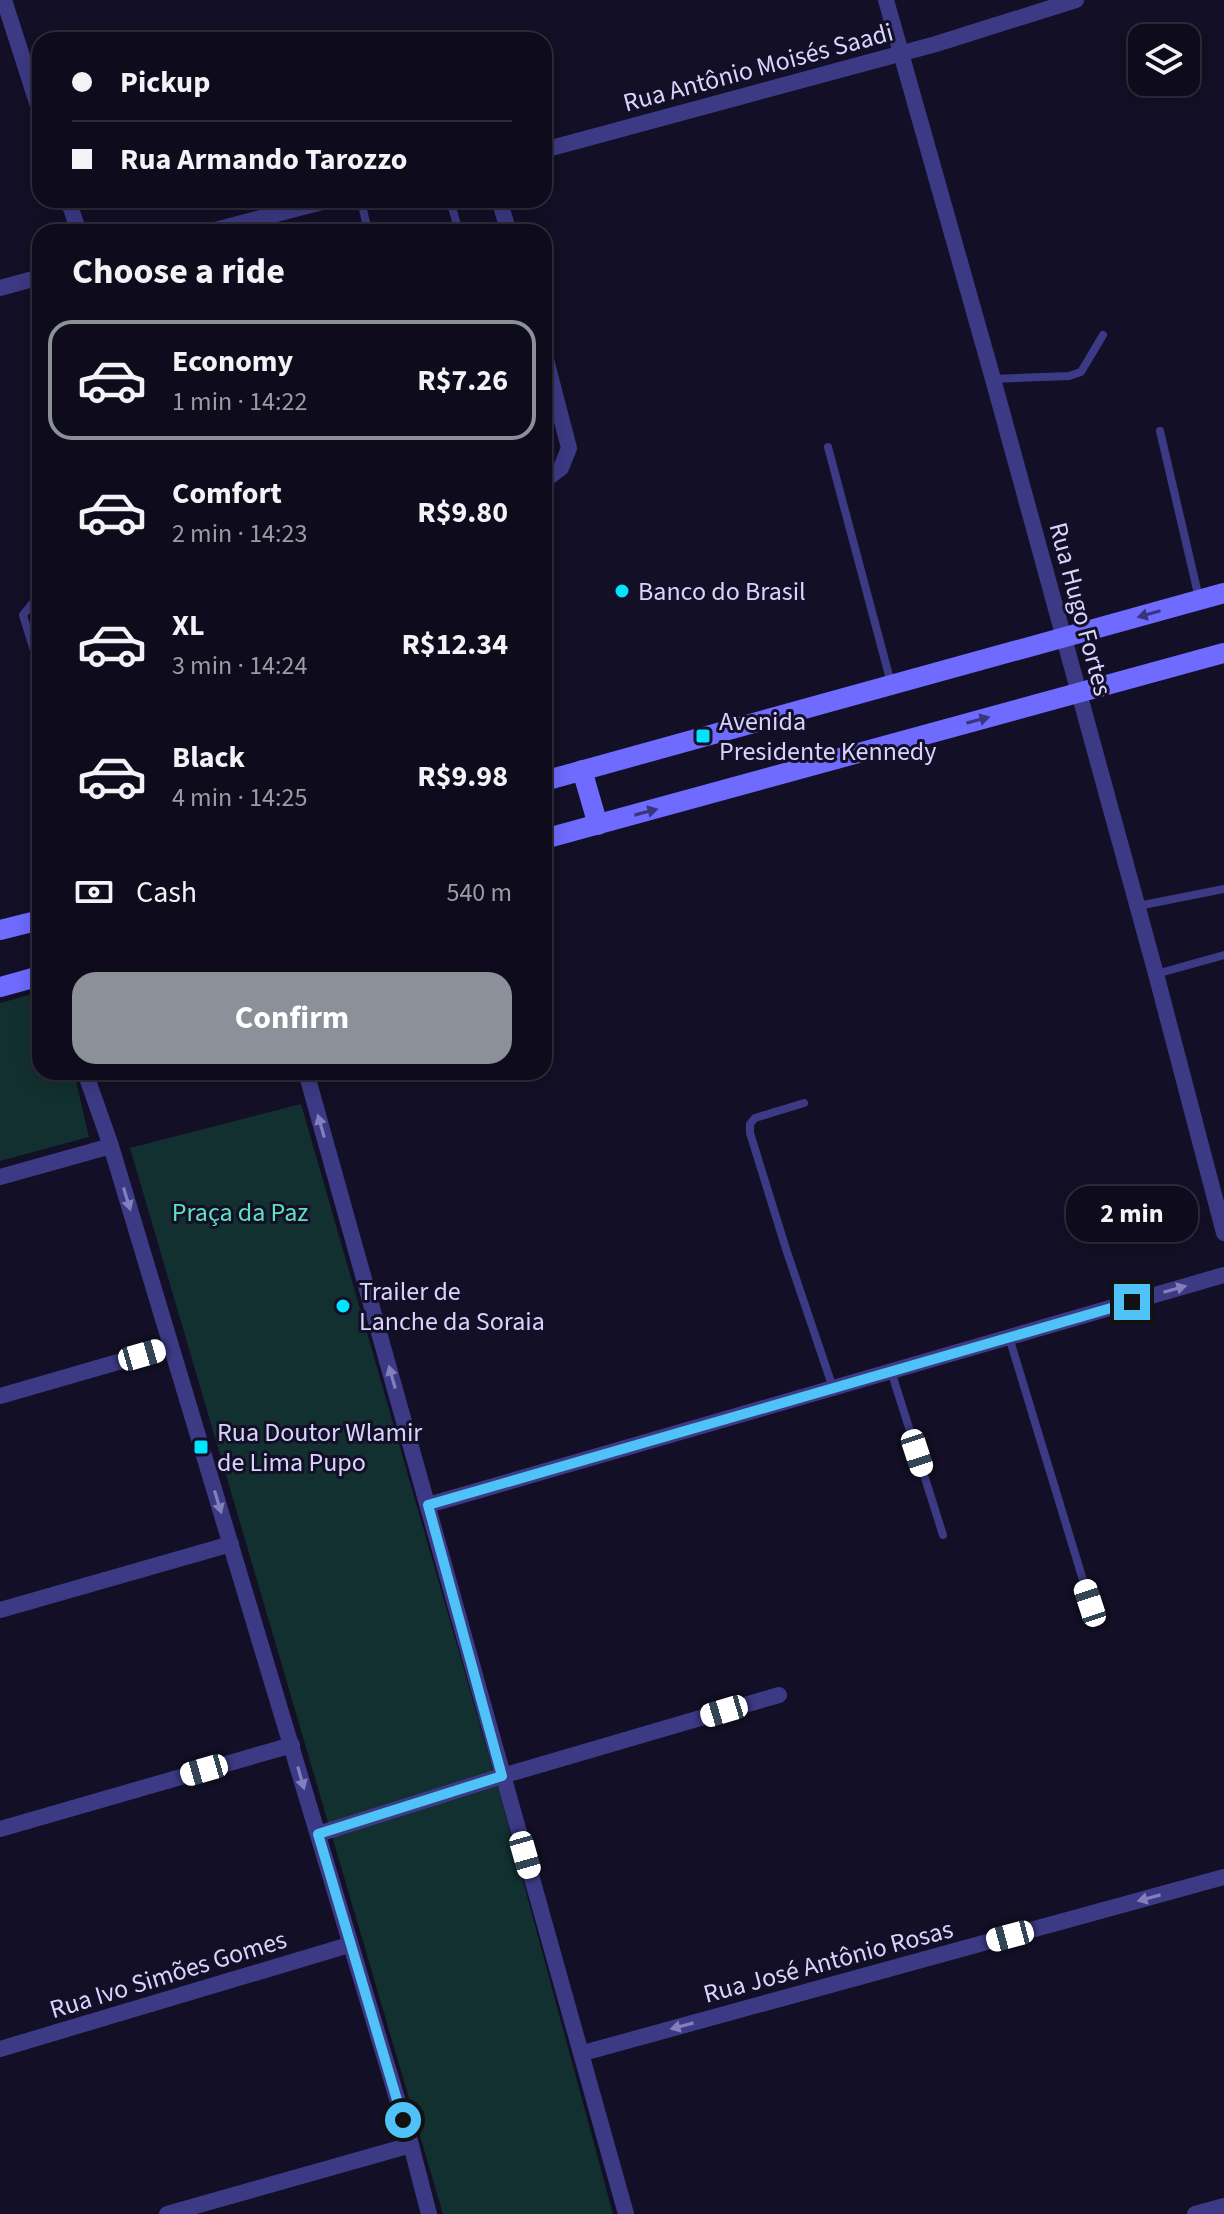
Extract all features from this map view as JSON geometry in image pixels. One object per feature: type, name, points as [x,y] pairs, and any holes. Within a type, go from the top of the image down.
[{"type":"main road","points":[[552,779],[1224,593]]},
{"type":"main road","points":[[552,837],[1224,653]]},
{"type":"main road","points":[[582,770],[598,825]]},
{"type":"main road","points":[[0,930],[32,922]]},
{"type":"main road","points":[[0,987],[32,978]]},
{"type":"street","points":[[4,0],[32,87]]},
{"type":"street","name":"Rua Hugo Fortes","points":[[886,0],[1138,906],[1224,1233]]},
{"type":"street","name":"Rua Antônio Moisés Saadi","points":[[552,148],[902,52],[1073,0]]},
{"type":"street","points":[[238,224],[299,208]]},
{"type":"street","points":[[0,288],[32,279]]},
{"type":"street","points":[[552,383],[569,448],[561,468],[552,475]]},
{"type":"street","points":[[88,1080],[111,1146],[292,1745],[429,2214]]},
{"type":"street","points":[[308,1080],[626,2214]]},
{"type":"street","points":[[0,1177],[111,1146]]},
{"type":"street","points":[[428,1505],[1224,1275]]},
{"type":"street","points":[[0,1396],[170,1347]]},
{"type":"street","points":[[0,1610],[231,1544]]},
{"type":"street","points":[[318,1834],[502,1776],[779,1695]]},
{"type":"street","points":[[0,1829],[292,1745]]},
{"type":"street","name":"Rua José Antônio Rosas","points":[[583,2053],[1224,1877]]},
{"type":"street","name":"Rua Ivo Simões Gomes","points":[[0,2049],[349,1945]]},
{"type":"street","points":[[167,2214],[411,2145]]},
{"type":"street","points":[[1195,2214],[1224,2206]]},
{"type":"lane","points":[[993,379],[1069,376],[1081,372],[1103,335]]},
{"type":"lane","points":[[1160,431],[1199,599]]},
{"type":"lane","points":[[828,447],[891,684]]},
{"type":"lane","points":[[32,604],[23,615],[32,644]]},
{"type":"lane","points":[[1138,906],[1224,889]]},
{"type":"lane","points":[[1156,974],[1224,955]]},
{"type":"lane","points":[[804,1103],[755,1118],[750,1124],[750,1133],[833,1389]]},
{"type":"lane","points":[[1009,1337],[1090,1603],[1091,1610],[1086,1618]]},
{"type":"lane","points":[[891,1371],[943,1535]]},
{"type":"green space","points":[[32,994],[32,1080],[76,1080],[89,1137],[0,1161],[0,1003]]},
{"type":"green space","name":"Praça da Paz","points":[[301,1104],[495,1777],[613,2214],[443,2214],[130,1148]]},
{"type":"place","name":"Banco do Brasil","points":[[622,591]]},
{"type":"place","name":"Avenida Presidente Kennedy","points":[[703,736]]},
{"type":"place","name":"Trailer de Lanche da Soraia","points":[[343,1306]]},
{"type":"place","name":"Rua Doutor Wlamir de Lima Pupo","points":[[201,1447]]},
{"type":"route","points":[[403,2120],[318,1834],[502,1776],[428,1505],[1132,1302]]}]
